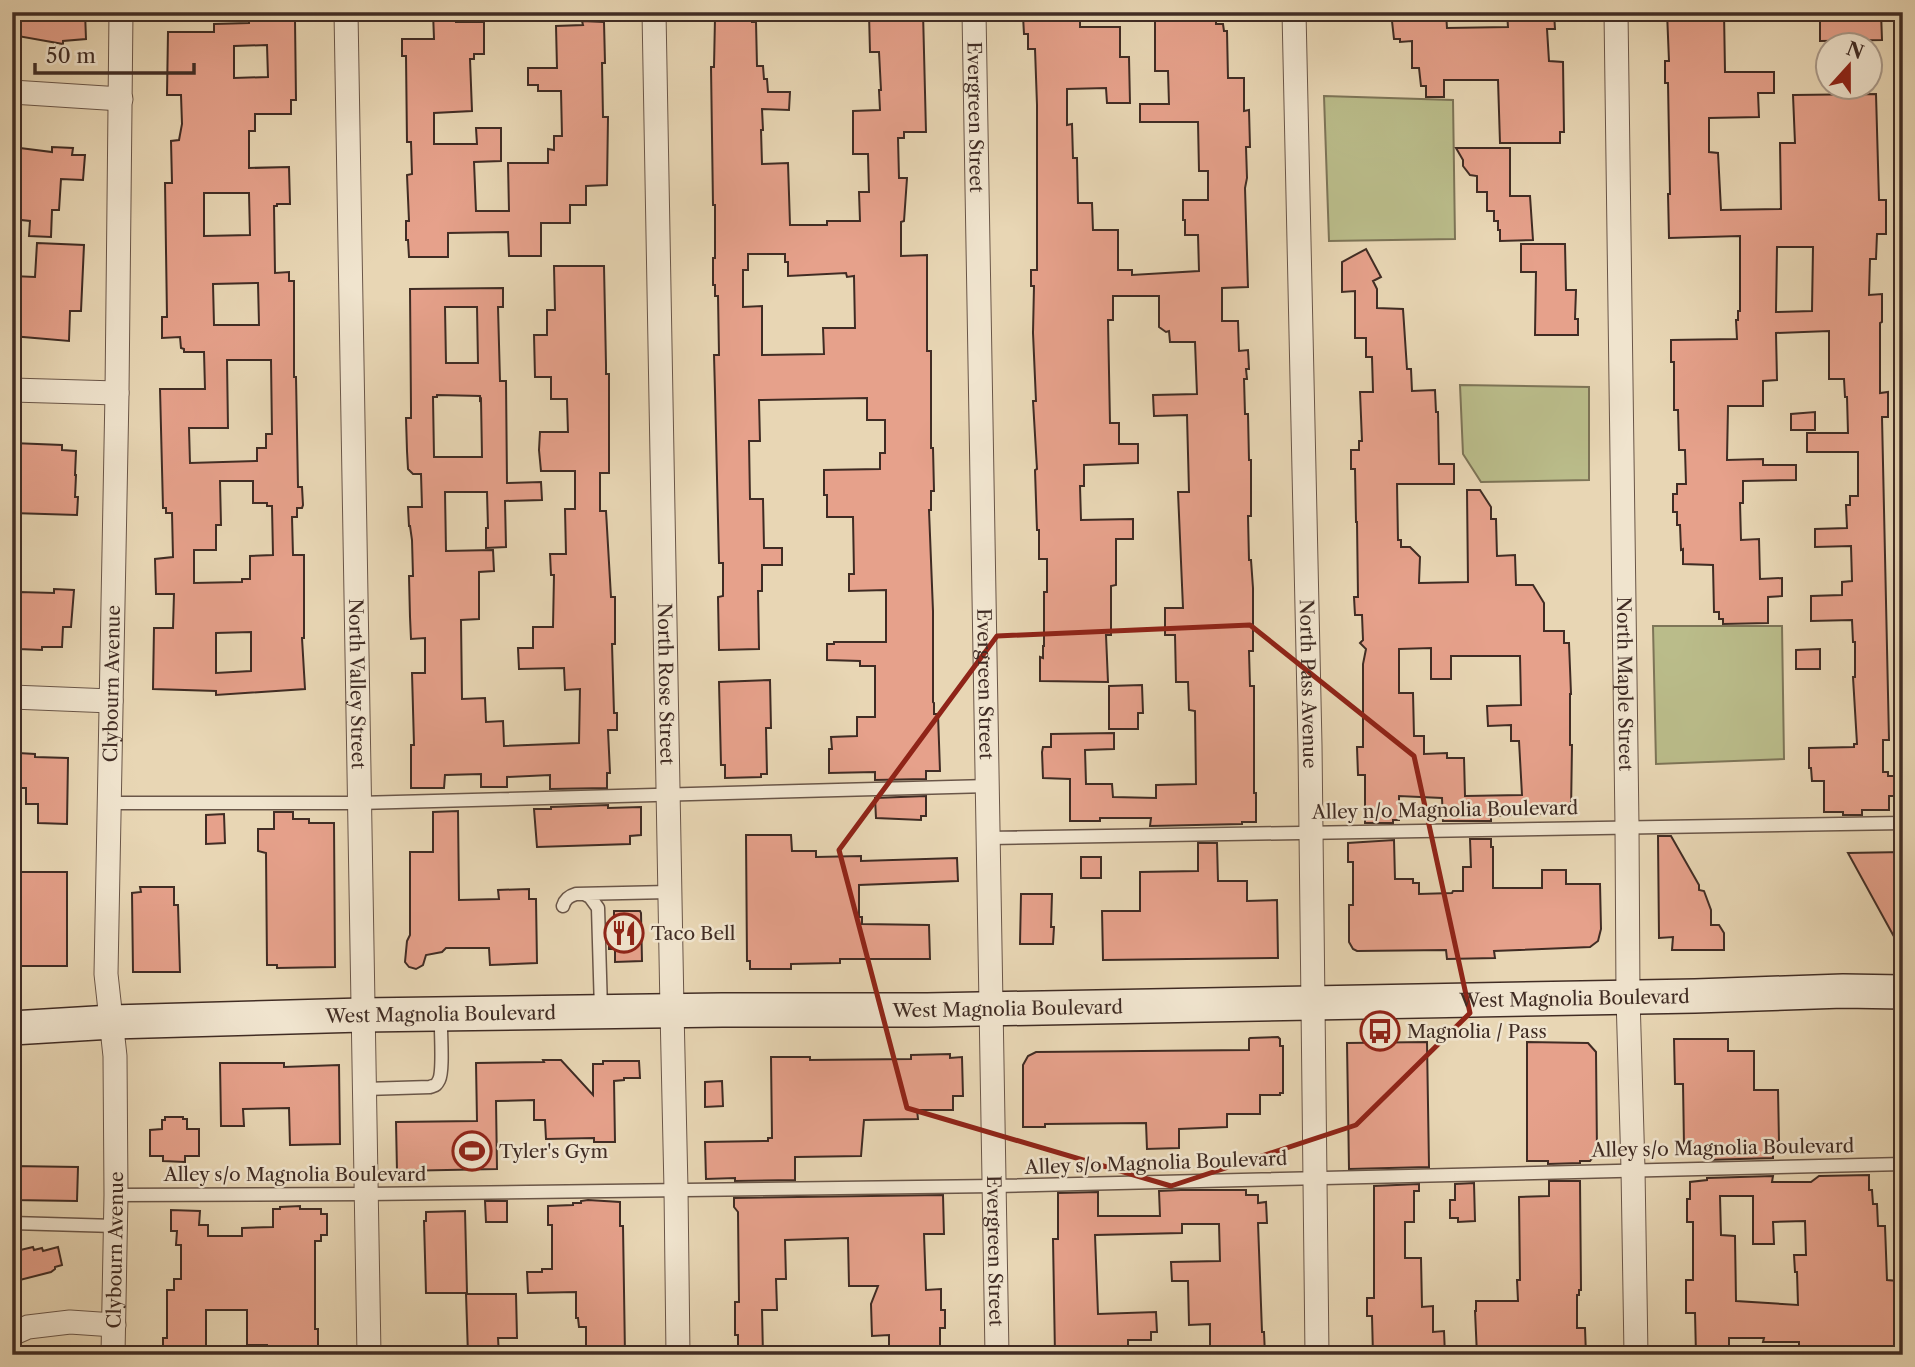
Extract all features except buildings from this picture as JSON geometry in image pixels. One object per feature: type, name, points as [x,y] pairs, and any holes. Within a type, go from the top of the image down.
[{"type":"main road","name":"West Magnolia Boulevard","points":[[12,1028],[112,1022],[362,1015],[991,1008],[1903,992]]},
{"type":"street","name":"Clybourn Avenue","points":[[113,1355],[115,1056],[106,974],[121,12]]},
{"type":"street","name":"North Valley Street","points":[[346,12],[369,1355]]},
{"type":"street","name":"North Rose Street","points":[[654,12],[678,1355]]},
{"type":"street","name":"Evergreen Street","points":[[974,12],[997,1355]]},
{"type":"street","name":"North Pass Avenue","points":[[1294,12],[1310,745],[1317,1355]]},
{"type":"street","name":"North Maple Street","points":[[1616,12],[1628,997],[1636,1355]]},
{"type":"street","points":[[12,92],[121,99]]},
{"type":"street","points":[[12,390],[117,393]]},
{"type":"street","points":[[12,697],[83,702],[111,701]]},
{"type":"street","points":[[12,1334],[28,1327],[70,1322],[114,1325]]},
{"type":"lane","points":[[108,803],[358,803],[989,786]]},
{"type":"lane","name":"Alley n/o Magnolia Boulevard","points":[[989,838],[1903,823]]},
{"type":"lane","points":[[563,906],[569,896],[584,894],[669,892]]},
{"type":"lane","points":[[584,894],[590,897],[598,908],[601,1012]]},
{"type":"lane","points":[[365,1089],[435,1085],[440,1076],[440,1014]]},
{"type":"lane","name":"Alley s/o Magnolia Boulevard","points":[[116,1195],[995,1186],[1903,1164]]},
{"type":"lane","points":[[12,1223],[115,1226]]},
{"type":"highlighted area","points":[[1250,625],[1414,756],[1470,1013],[1356,1125],[1171,1186],[907,1108],[839,850],[997,636]]},
{"type":"green space","points":[[1324,96],[1453,100],[1455,239],[1329,241]]},
{"type":"green space","points":[[1460,385],[1589,387],[1589,480],[1481,482],[1463,454]]},
{"type":"green space","points":[[1653,626],[1782,626],[1784,759],[1656,764]]},
{"type":"place","name":"Taco Bell","points":[[624,933]]},
{"type":"place","name":"Magnolia / Pass","points":[[1380,1031]]},
{"type":"place","name":"Tyler's Gym","points":[[472,1151]]}]
